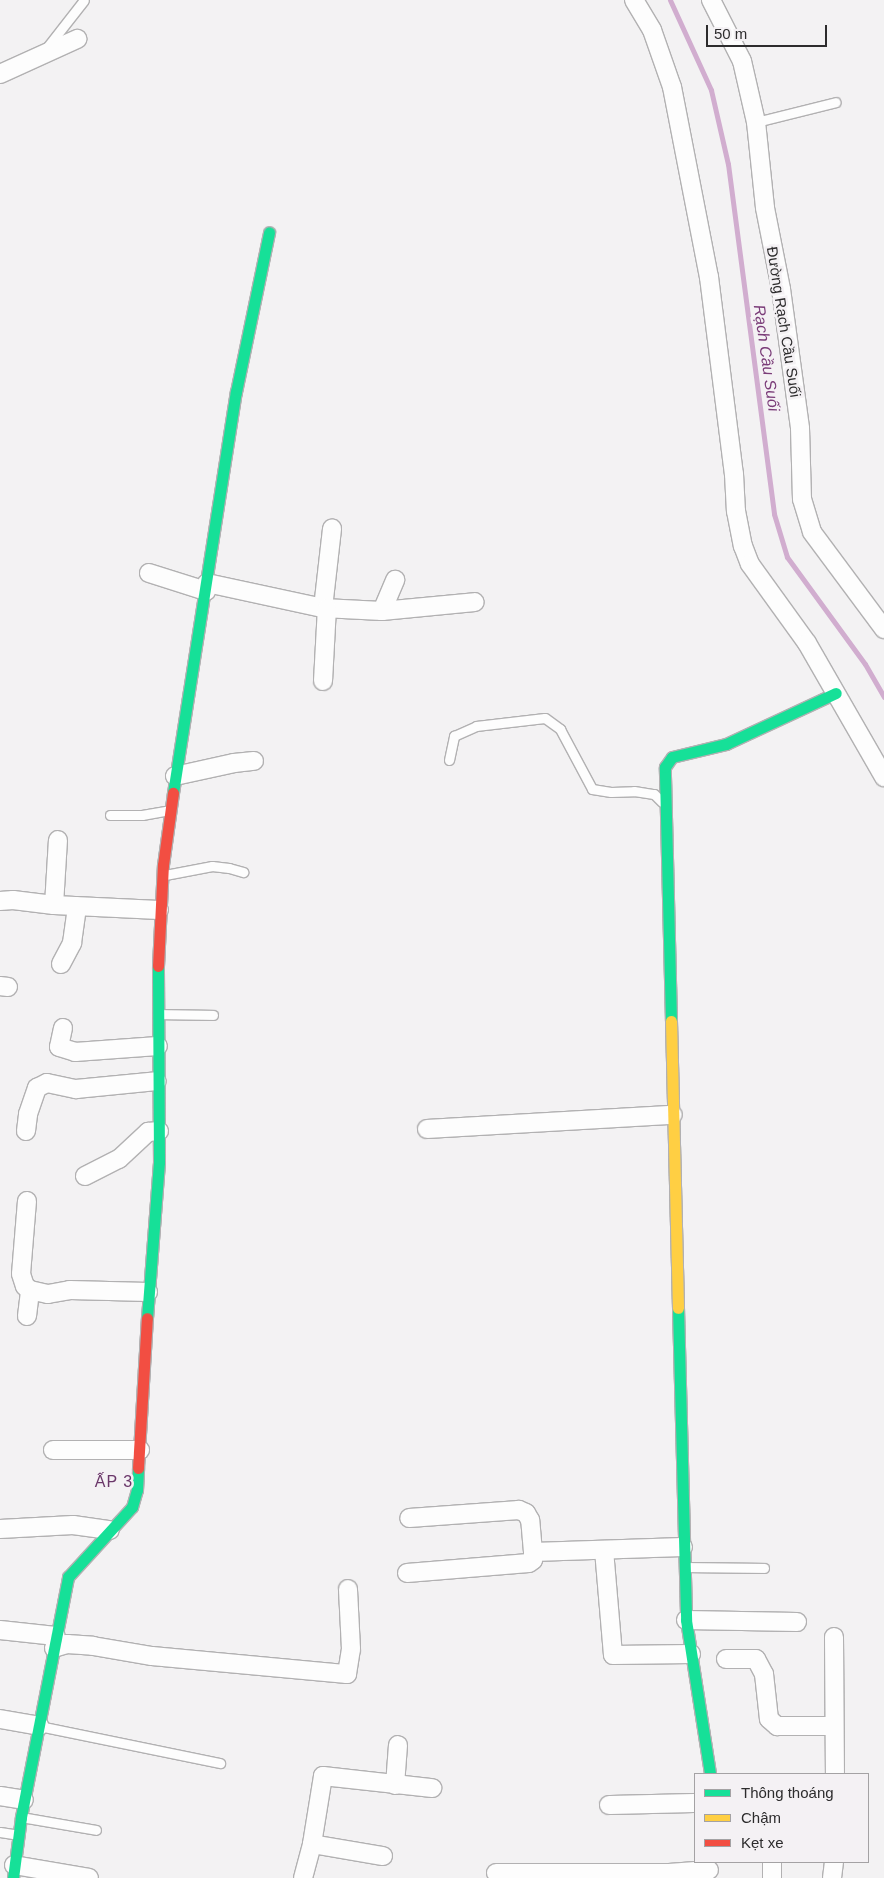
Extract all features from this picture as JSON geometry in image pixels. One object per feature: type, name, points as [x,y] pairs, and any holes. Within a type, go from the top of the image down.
[{"type":"street","points":[[634,0],[652,30],[672,87],[709,277],[734,474],[736,511],[743,546],[750,564],[807,643],[884,777]]},
{"type":"street","name":"Đường Rạch Cầu Suối","points":[[711,0],[742,60],[756,122],[765,208],[781,289],[800,428],[802,499],[812,532],[884,629]]},
{"type":"street","points":[[0,74],[77,39]]},
{"type":"street","points":[[89,1878],[14,1872],[18,1835],[68,1577],[132,1507],[138,1490],[148,1292],[159,1131],[157,1081],[159,910],[162,876],[182,717],[207,587],[236,392],[269,232]]},
{"type":"street","points":[[323,680],[325,608],[332,529]]},
{"type":"street","points":[[149,573],[207,587],[325,608],[382,611],[474,602]]},
{"type":"street","points":[[382,611],[395,580]]},
{"type":"street","points":[[710,1773],[686,1620],[665,767],[672,757],[726,744],[836,693]]},
{"type":"street","points":[[175,776],[234,763],[254,761]]},
{"type":"street","points":[[54,905],[58,840]]},
{"type":"street","points":[[0,902],[12,900],[54,905],[159,910]]},
{"type":"street","points":[[61,964],[72,943],[78,906]]},
{"type":"street","points":[[63,1028],[60,1047],[75,1052],[158,1046]]},
{"type":"street","points":[[26,1131],[28,1114],[37,1088],[47,1083],[76,1089],[157,1081]]},
{"type":"street","points":[[427,1129],[673,1115]]},
{"type":"street","points":[[85,1176],[119,1159],[148,1132],[159,1131]]},
{"type":"street","points":[[27,1201],[21,1274],[25,1286],[30,1290],[48,1294],[70,1290],[148,1292]]},
{"type":"street","points":[[26,1316],[30,1290]]},
{"type":"street","points":[[52,1450],[140,1450]]},
{"type":"street","points":[[407,1573],[528,1564],[533,1560],[530,1520],[526,1513],[519,1510],[409,1518]]},
{"type":"street","points":[[0,1529],[73,1525],[110,1530]]},
{"type":"street","points":[[533,1552],[683,1547]]},
{"type":"street","points":[[604,1550],[613,1655],[692,1654]]},
{"type":"street","points":[[0,1630],[55,1642],[149,1655],[347,1674],[351,1649],[348,1589]]},
{"type":"street","points":[[686,1620],[797,1622]]},
{"type":"street","points":[[834,1637],[833,1726],[835,1773]]},
{"type":"street","points":[[726,1659],[756,1658],[764,1674],[769,1719],[777,1726],[833,1726]]},
{"type":"street","points":[[0,1719],[39,1726]]},
{"type":"street","points":[[395,1784],[398,1745]]},
{"type":"street","points":[[303,1878],[312,1844],[323,1776],[432,1788]]},
{"type":"street","points":[[0,1796],[22,1808]]},
{"type":"street","points":[[609,1805],[694,1804]]},
{"type":"street","points":[[312,1844],[383,1856]]},
{"type":"street","points":[[772,1863],[772,1878]]},
{"type":"street","points":[[832,1878],[834,1863]]},
{"type":"street","points":[[496,1873],[669,1873],[709,1870]]},
{"type":"lane","points":[[40,56],[84,0]]},
{"type":"lane","points":[[756,122],[836,102]]},
{"type":"lane","points":[[449,760],[454,736],[476,726],[545,718],[560,729],[592,789],[654,794],[666,806]]},
{"type":"lane","points":[[110,815],[142,815],[170,810]]},
{"type":"lane","points":[[162,876],[191,868],[212,866],[243,872]]},
{"type":"lane","points":[[158,1014],[213,1015]]},
{"type":"lane","points":[[684,1567],[764,1568]]},
{"type":"lane","points":[[39,1726],[220,1763]]},
{"type":"lane","points":[[22,1808],[96,1830]]},
{"type":"lane","points":[[0,1832],[18,1835]]},
{"type":"waterway","name":"Rạch Cầu Suối","points":[[670,0],[711,90],[728,164],[774,514],[787,557],[865,664],[884,697]]},
{"type":"traffic: fast","points":[[173,793],[236,392],[269,232]]},
{"type":"traffic: fast","points":[[671,1021],[665,767],[672,757],[726,744],[836,693]]},
{"type":"traffic: fast","points":[[147,1318],[159,1162],[158,966]]},
{"type":"traffic: fast","points":[[678,1308],[686,1620],[710,1773]]},
{"type":"traffic: fast","points":[[13,1878],[21,1817],[68,1577],[132,1507],[137,1490],[138,1468]]},
{"type":"traffic: slow","points":[[671,1021],[678,1308]]},
{"type":"traffic: jam","points":[[158,966],[163,865],[173,793]]},
{"type":"traffic: jam","points":[[138,1468],[147,1318]]},
{"type":"district","name":"ẤP 3","points":[[114,1482]]}]
